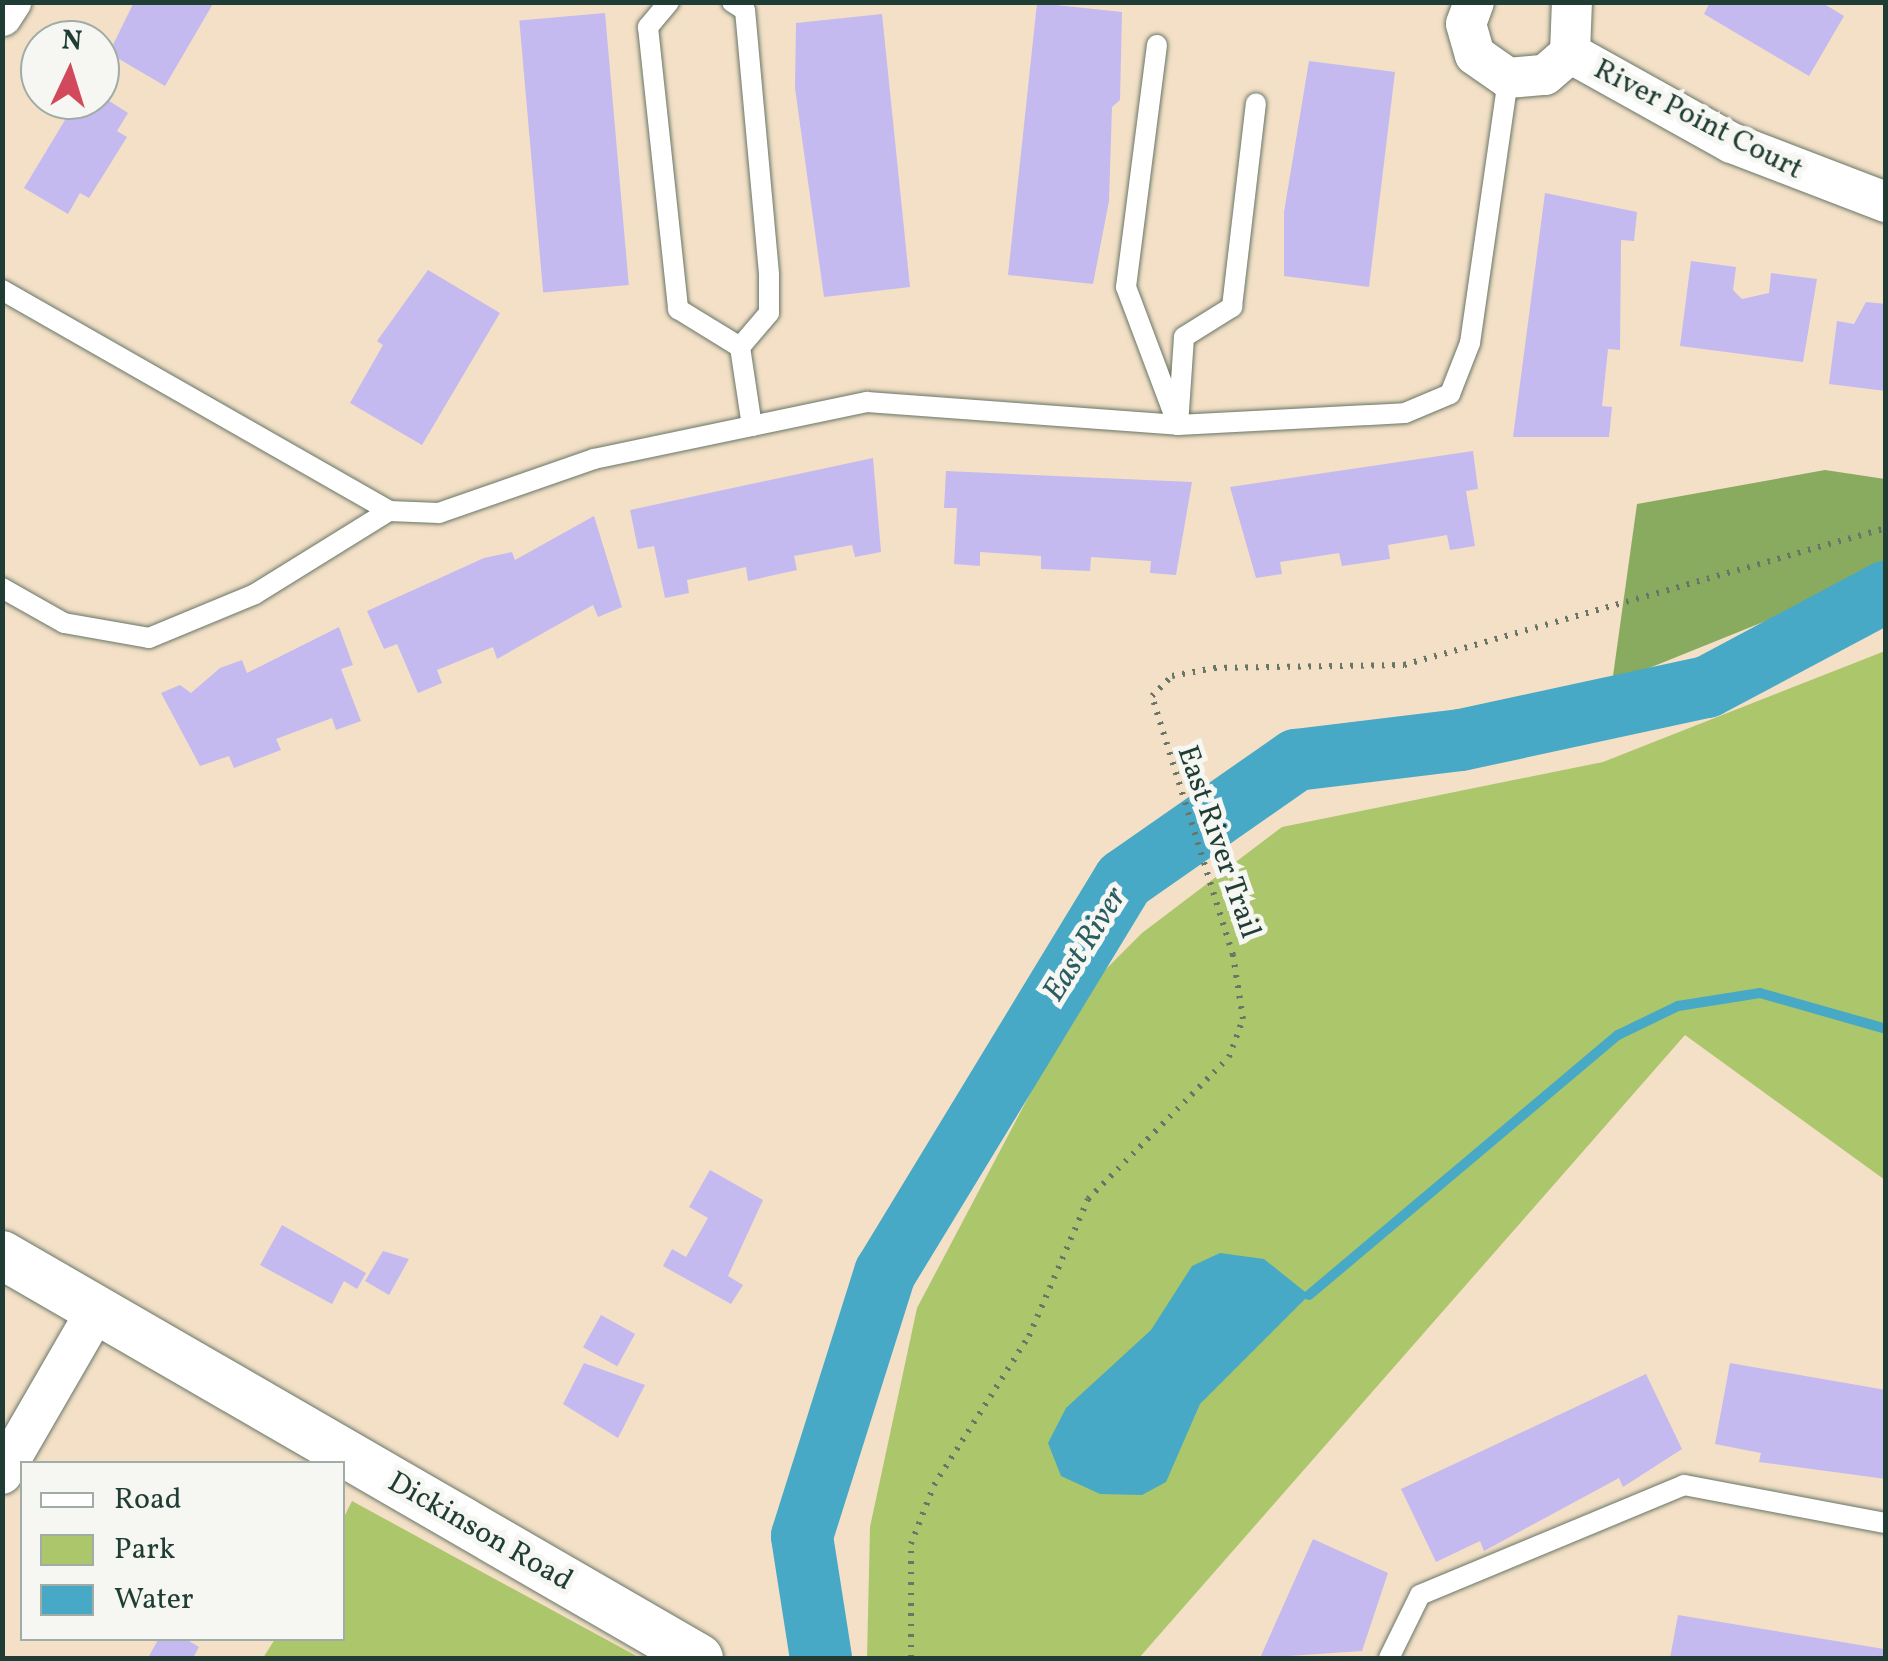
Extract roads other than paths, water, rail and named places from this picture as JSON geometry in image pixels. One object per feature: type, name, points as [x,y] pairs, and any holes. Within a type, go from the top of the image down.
[{"type":"street","points":[[2,16],[11,2]]},
{"type":"street","points":[[1474,2],[1466,24],[1475,55],[1508,78],[1545,74],[1570,53],[1572,2]]},
{"type":"street","name":"River Point Court","points":[[1570,53],[1732,142],[1886,202]]},
{"type":"street","name":"Dickinson Road","points":[[2,1254],[699,1658]]},
{"type":"street","points":[[2,1474],[96,1311]]},
{"type":"lane","points":[[669,2],[648,27],[678,310],[740,347]]},
{"type":"lane","points":[[732,2],[745,10],[770,313],[740,347]]},
{"type":"lane","points":[[1157,45],[1126,287],[1178,425]]},
{"type":"lane","points":[[2,290],[389,511],[439,513],[594,459],[867,402],[1178,425],[1405,413],[1450,394],[1470,342],[1508,78]]},
{"type":"lane","points":[[1178,425],[1184,337],[1232,307],[1256,103]]},
{"type":"lane","points":[[740,347],[752,426]]},
{"type":"lane","points":[[2,588],[64,623],[149,638],[255,594],[389,511]]},
{"type":"lane","points":[[1390,1658],[1420,1595],[1684,1485],[1886,1523]]},
{"type":"water","points":[[1220,1253],[1264,1259],[1309,1295],[1200,1404],[1166,1482],[1142,1495],[1100,1494],[1061,1476],[1048,1443],[1066,1408],[1151,1330],[1192,1266]]},
{"type":"waterway","name":"East River","points":[[821,1658],[802,1536],[885,1273],[1124,880],[1296,760],[1461,740],[1707,687],[1886,592]]},
{"type":"waterway","points":[[1309,1295],[1618,1035],[1678,1006],[1760,993],[1886,1029]]}]
